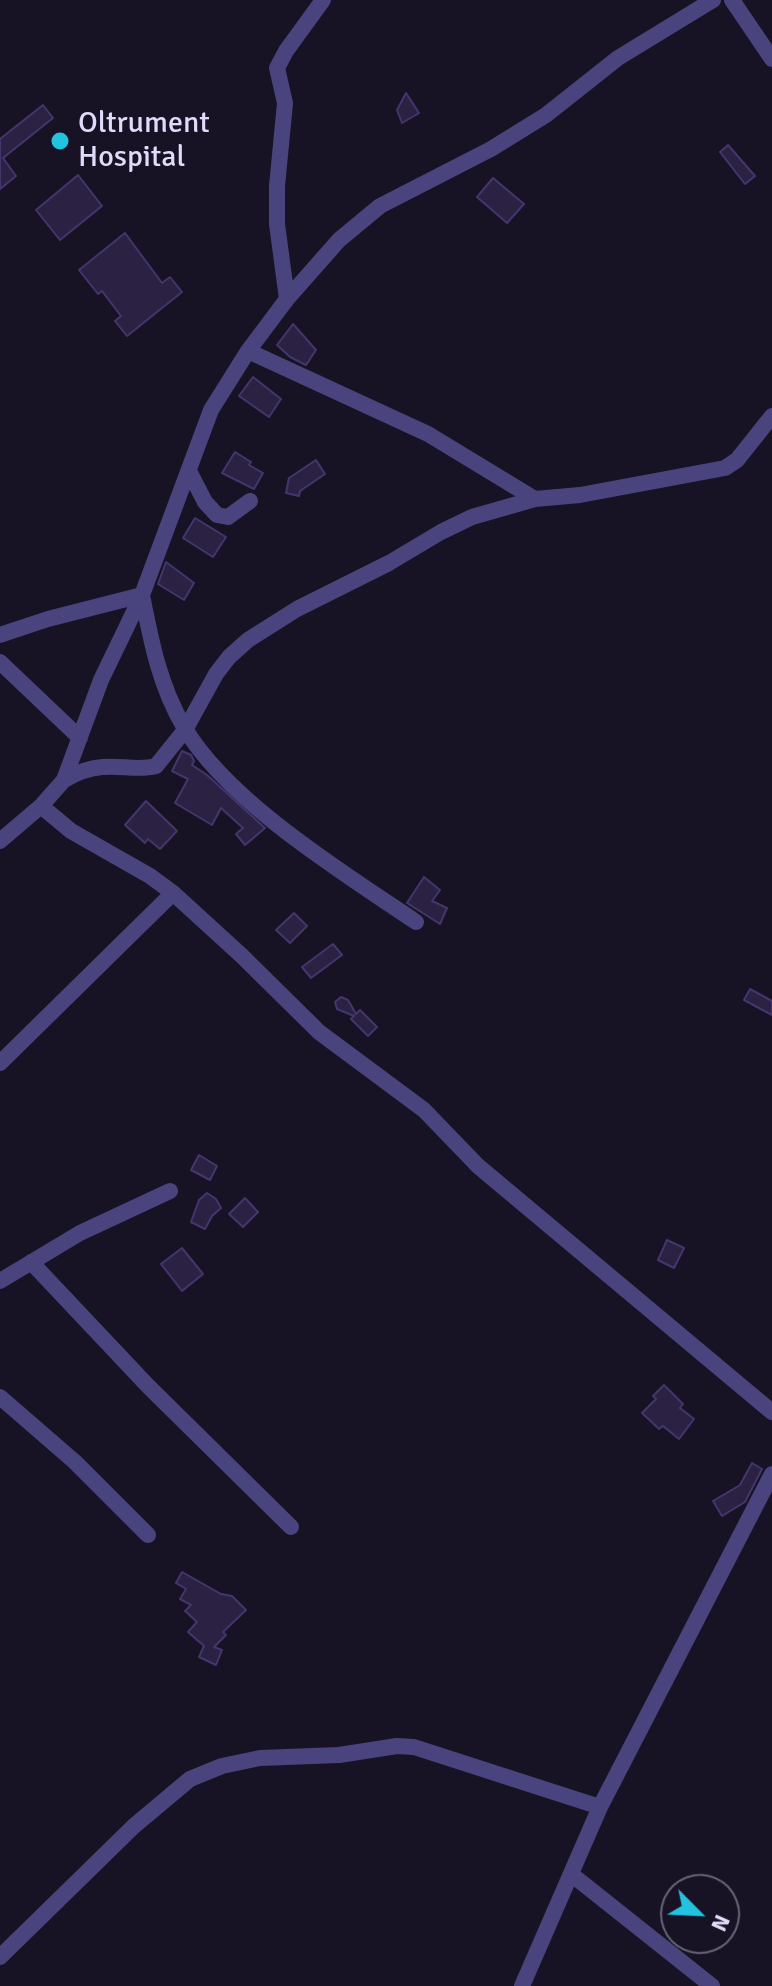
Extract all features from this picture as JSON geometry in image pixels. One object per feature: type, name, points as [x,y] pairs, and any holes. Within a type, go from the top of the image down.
[{"type":"street","points":[[287,299],[277,224],[277,186],[285,103],[277,68],[323,0]]},
{"type":"street","points":[[0,841],[41,806],[64,780],[101,680],[142,595],[211,410],[248,351],[287,299],[339,240],[380,206],[491,149],[535,122],[618,58],[713,0]]},
{"type":"street","points":[[732,0],[772,59]]},
{"type":"street","points":[[248,351],[428,434],[535,499]]},
{"type":"street","points":[[64,780],[88,769],[156,766],[185,730],[229,657],[269,625],[472,517],[535,499],[580,495],[725,468],[737,460],[772,416]]},
{"type":"street","points":[[189,471],[205,502],[217,515],[228,517],[250,501]]},
{"type":"street","points":[[0,635],[142,595]]},
{"type":"street","points":[[142,595],[165,690],[185,730],[212,766],[278,825],[416,922]]},
{"type":"street","points":[[0,662],[80,738]]},
{"type":"street","points":[[41,806],[71,831],[150,876],[173,893],[319,1032],[424,1110],[478,1166],[772,1412]]},
{"type":"street","points":[[0,1063],[173,893]]},
{"type":"street","points":[[0,1281],[80,1233],[170,1191]]},
{"type":"street","points":[[31,1262],[148,1386],[291,1527]]},
{"type":"street","points":[[0,1397],[75,1462],[148,1535]]},
{"type":"street","points":[[522,1986],[600,1807],[772,1474]]},
{"type":"street","points":[[0,1957],[134,1826],[190,1779],[222,1766],[260,1758],[339,1755],[397,1746],[414,1747],[600,1807]]},
{"type":"street","points":[[571,1874],[712,1986]]},
{"type":"building","points":[[406,93],[419,113],[402,123],[397,110]]},
{"type":"building","points":[[43,105],[53,118],[3,158],[16,176],[0,189],[0,139]]},
{"type":"building","points":[[728,145],[755,176],[745,184],[720,152]]},
{"type":"building","points":[[78,175],[102,206],[60,240],[36,210]]},
{"type":"building","points":[[493,178],[524,204],[507,223],[477,197]]},
{"type":"building","points":[[125,233],[162,283],[170,277],[182,292],[127,336],[115,321],[121,316],[102,291],[98,294],[79,270]]},
{"type":"building","points":[[293,324],[316,350],[306,365],[290,357],[277,345]]},
{"type":"building","points":[[253,377],[281,399],[269,417],[239,396]]},
{"type":"building","points":[[235,452],[263,473],[254,489],[222,473]]},
{"type":"building","points":[[316,460],[325,474],[300,491],[299,496],[286,493],[289,478]]},
{"type":"building","points":[[195,518],[226,537],[213,557],[183,538]]},
{"type":"building","points":[[166,562],[194,583],[184,600],[158,584]]},
{"type":"building","points":[[182,751],[191,755],[192,765],[265,828],[245,845],[236,834],[243,828],[221,808],[212,825],[175,803],[188,779],[172,771]]},
{"type":"building","points":[[146,801],[177,831],[160,849],[148,839],[145,843],[125,825]]},
{"type":"building","points":[[424,877],[440,890],[432,901],[447,908],[440,924],[407,903]]},
{"type":"building","points":[[294,913],[307,926],[290,943],[276,930]]},
{"type":"building","points":[[333,944],[342,955],[311,978],[302,967]]},
{"type":"building","points":[[750,989],[772,1001],[772,1015],[744,1000]]},
{"type":"building","points":[[341,997],[348,1000],[356,1014],[360,1010],[377,1027],[368,1036],[351,1019],[354,1016],[337,1009],[335,1002]]},
{"type":"building","points":[[199,1155],[217,1166],[210,1180],[191,1170]]},
{"type":"building","points":[[207,1193],[216,1199],[221,1208],[205,1229],[191,1222],[199,1200]]},
{"type":"building","points":[[245,1198],[258,1212],[243,1227],[229,1214]]},
{"type":"building","points":[[667,1240],[684,1248],[674,1268],[658,1260]]},
{"type":"building","points":[[182,1248],[203,1274],[182,1291],[161,1264]]},
{"type":"building","points":[[664,1385],[683,1404],[680,1408],[694,1419],[679,1439],[663,1426],[659,1429],[642,1413]]},
{"type":"building","points":[[752,1463],[762,1469],[745,1502],[722,1516],[713,1501],[740,1485]]},
{"type":"building","points":[[182,1572],[221,1594],[232,1596],[246,1610],[223,1632],[226,1635],[214,1647],[222,1650],[216,1665],[199,1657],[204,1646],[188,1632],[197,1622],[185,1611],[191,1605],[180,1599],[186,1589],[176,1583]]},
{"type":"place","name":"Oltrument Hospital","points":[[60,141]]}]
